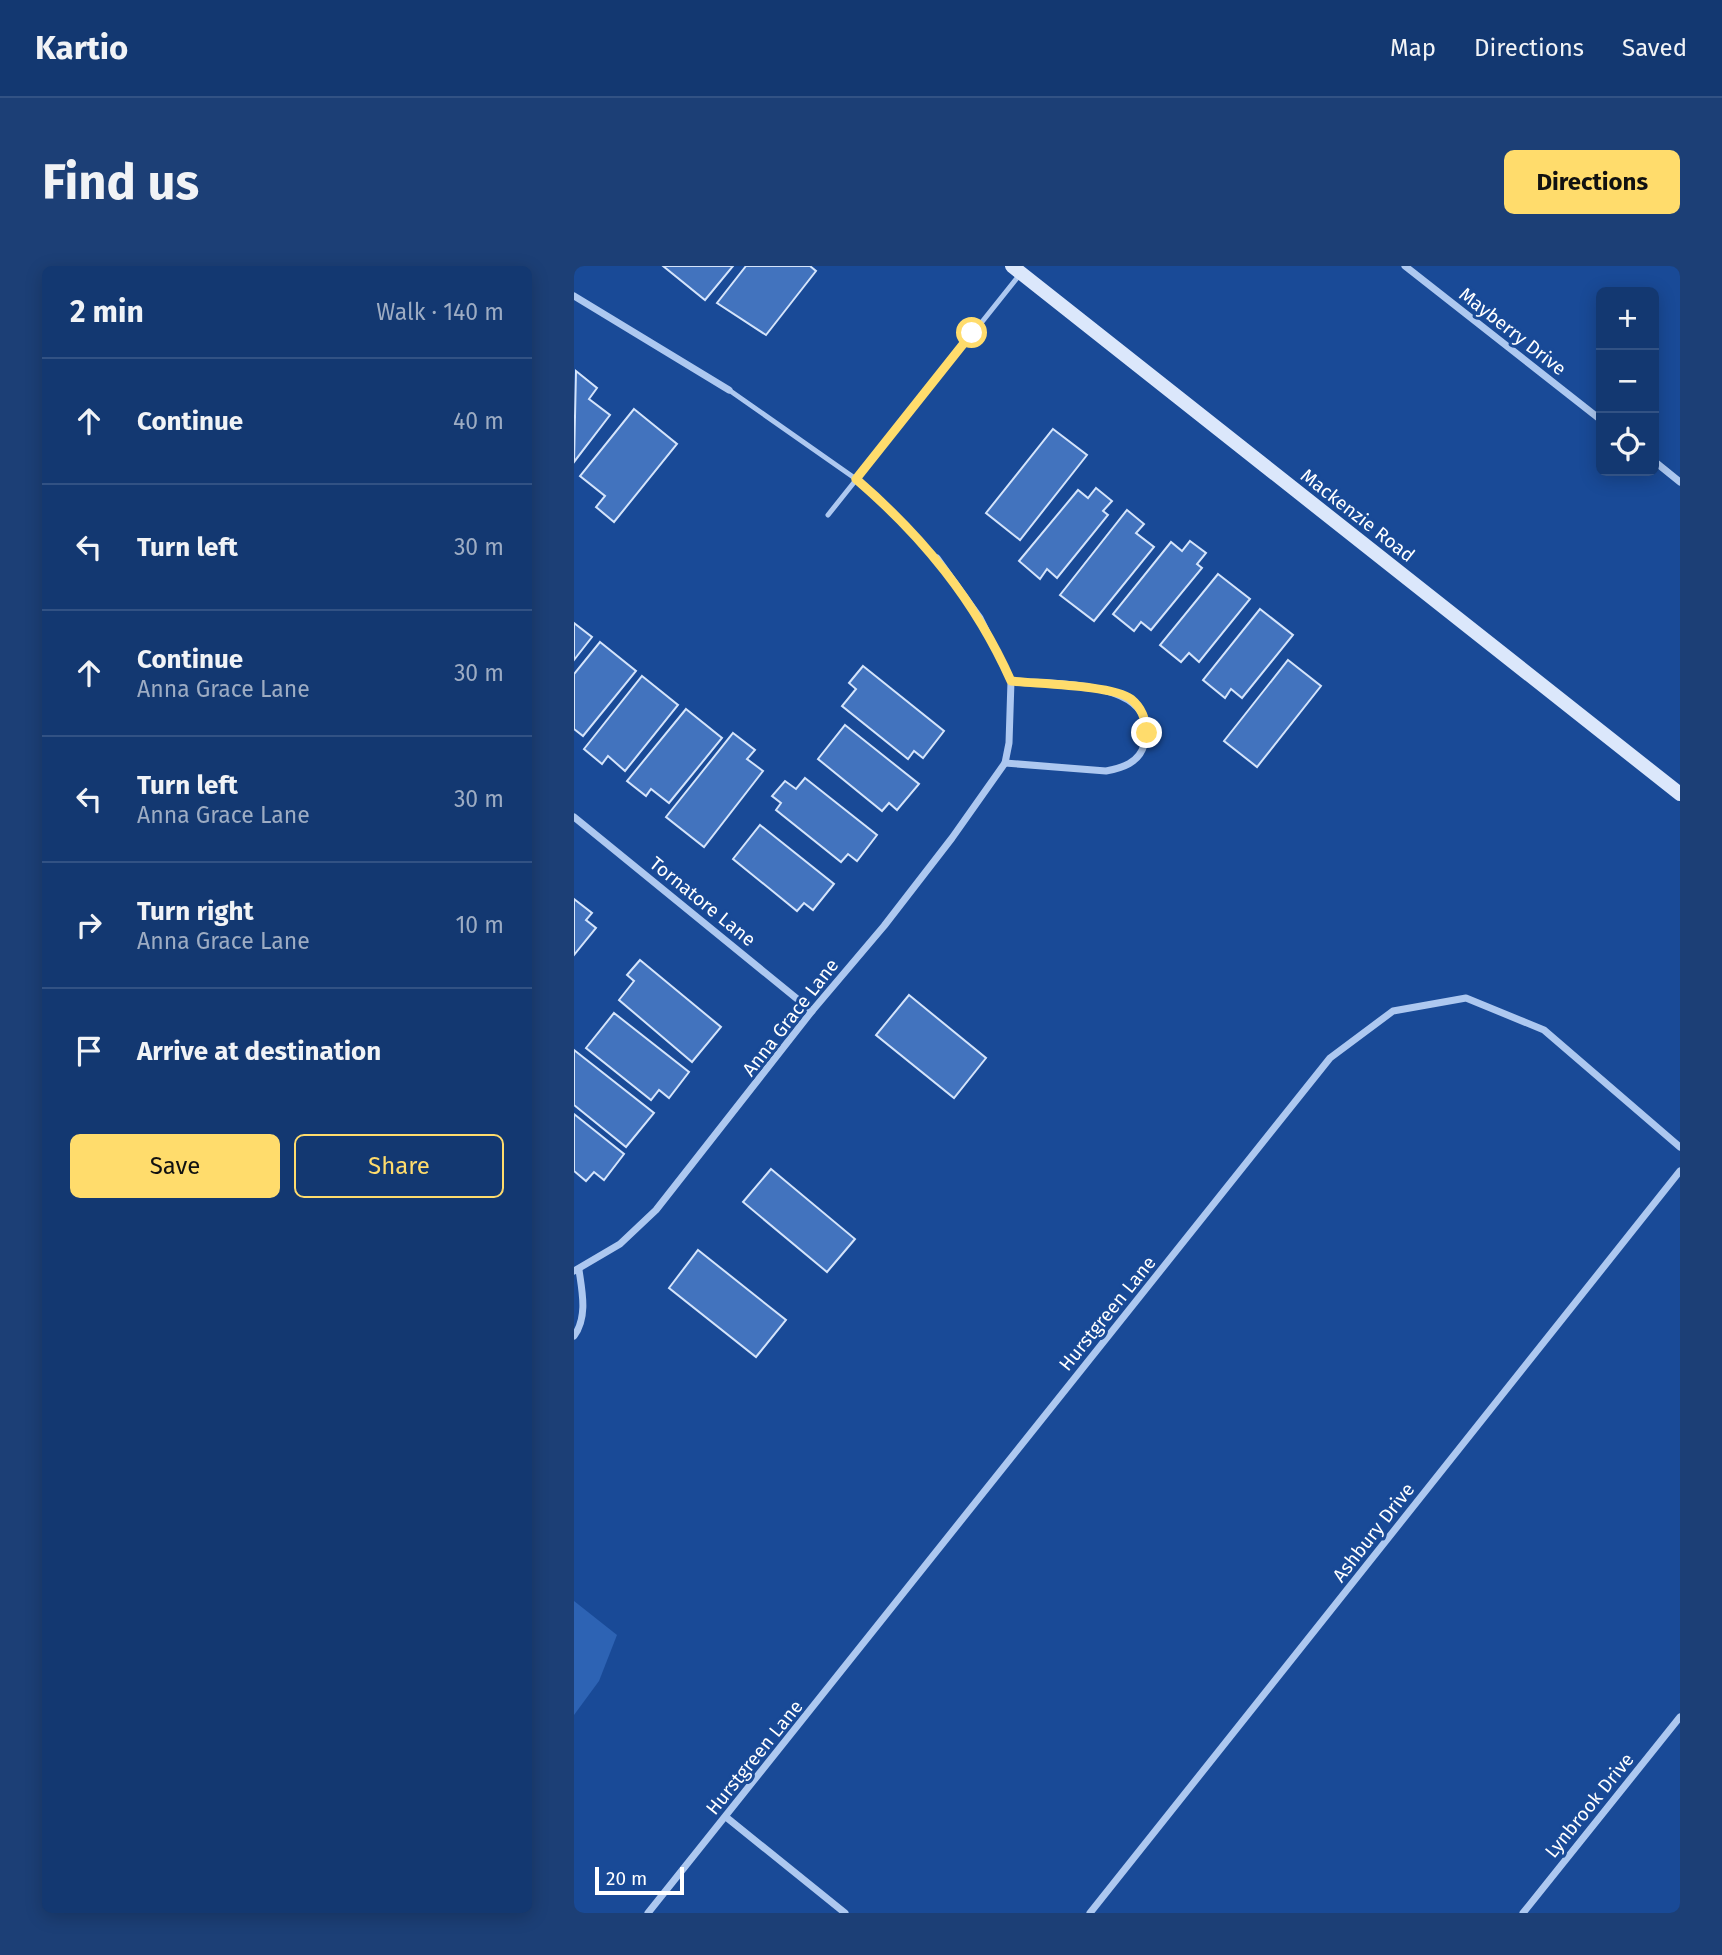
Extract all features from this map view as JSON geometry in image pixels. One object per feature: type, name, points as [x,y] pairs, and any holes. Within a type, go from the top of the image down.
[{"type":"main road","name":"Mackenzie Road","points":[[1016,269],[1680,794]]},
{"type":"street","name":"Mayberry Drive","points":[[1405,266],[1596,416]]},
{"type":"street","points":[[574,296],[729,390]]},
{"type":"street","points":[[1659,464],[1678,477]]},
{"type":"street","name":"Anna Grace Lane","points":[[574,1336],[579,1329],[583,1305],[577,1270],[620,1244],[656,1210],[952,838],[1004,763],[1009,743],[1011,681],[981,618],[937,558]]},
{"type":"street","points":[[1004,763],[1106,771],[1121,768],[1133,762],[1143,750],[1147,733],[1140,708],[1128,697],[1111,691],[1011,681]]},
{"type":"street","name":"Tornatore Lane","points":[[574,817],[812,1011]]},
{"type":"street","name":"Hurstgreen Lane","points":[[648,1913],[1330,1058],[1393,1011],[1466,998],[1544,1030],[1680,1147]]},
{"type":"street","name":"Ashbury Drive","points":[[1090,1913],[1680,1171]]},
{"type":"street","name":"Lynbrook Drive","points":[[1523,1913],[1680,1717]]},
{"type":"street","points":[[726,1816],[845,1913]]},
{"type":"lane","points":[[828,515],[1016,269]]},
{"type":"lane","points":[[729,390],[856,479],[937,558]]},
{"type":"shaded area","points":[[574,1601],[617,1635],[599,1681],[574,1715]]},
{"type":"building","points":[[663,266],[733,266],[705,300]]},
{"type":"building","points":[[746,266],[810,266],[816,271],[766,335],[717,303]]},
{"type":"building","points":[[576,371],[597,388],[589,399],[610,415],[574,462]]},
{"type":"building","points":[[634,409],[677,444],[614,522],[596,507],[605,496],[580,476]]},
{"type":"building","points":[[1053,429],[1087,455],[1020,540],[986,513]]},
{"type":"building","points":[[1096,488],[1112,501],[1103,511],[1108,515],[1057,578],[1047,569],[1040,579],[1019,561],[1078,490],[1088,498]]},
{"type":"building","points":[[1127,510],[1144,524],[1136,533],[1154,547],[1094,621],[1060,595]]},
{"type":"building","points":[[1190,541],[1206,553],[1197,564],[1202,568],[1151,630],[1141,622],[1134,631],[1113,614],[1171,542],[1182,551]]},
{"type":"building","points":[[1218,574],[1250,599],[1199,662],[1189,653],[1181,662],[1160,645]]},
{"type":"building","points":[[1260,609],[1293,635],[1242,698],[1231,689],[1225,698],[1203,680]]},
{"type":"building","points":[[574,623],[592,637],[574,660]]},
{"type":"building","points":[[600,642],[636,671],[583,736],[574,729],[574,674]]},
{"type":"building","points":[[1288,660],[1321,686],[1257,767],[1224,741]]},
{"type":"building","points":[[863,666],[944,731],[923,758],[914,751],[908,759],[842,706],[856,689],[849,683]]},
{"type":"building","points":[[642,676],[678,705],[625,771],[608,756],[602,764],[584,749]]},
{"type":"building","points":[[686,709],[722,738],[669,803],[651,789],[646,796],[627,781]]},
{"type":"building","points":[[845,725],[919,784],[897,810],[889,803],[882,811],[818,759]]},
{"type":"building","points":[[733,733],[755,750],[747,759],[763,771],[704,847],[666,817]]},
{"type":"building","points":[[805,778],[877,835],[857,861],[848,854],[841,862],[776,810],[781,803],[772,796],[785,781],[796,789]]},
{"type":"building","points":[[760,825],[834,884],[813,910],[804,903],[797,911],[733,859]]},
{"type":"building","points":[[574,899],[592,913],[586,920],[596,928],[574,955]]},
{"type":"building","points":[[640,960],[721,1027],[692,1062],[619,1000],[634,981],[627,975]]},
{"type":"building","points":[[909,995],[986,1058],[954,1098],[876,1035]]},
{"type":"building","points":[[614,1013],[689,1072],[669,1098],[659,1090],[651,1100],[586,1048]]},
{"type":"building","points":[[574,1050],[654,1113],[626,1147],[574,1105]]},
{"type":"building","points":[[574,1114],[624,1154],[604,1180],[594,1172],[586,1181],[574,1171]]},
{"type":"building","points":[[771,1169],[855,1239],[827,1272],[743,1202]]},
{"type":"building","points":[[698,1250],[786,1320],[756,1357],[669,1288]]},
{"type":"route","points":[[972,333],[856,479],[888,507],[937,558],[981,618],[1011,681],[1111,691],[1128,697],[1140,708],[1146,719],[1147,733]]}]
